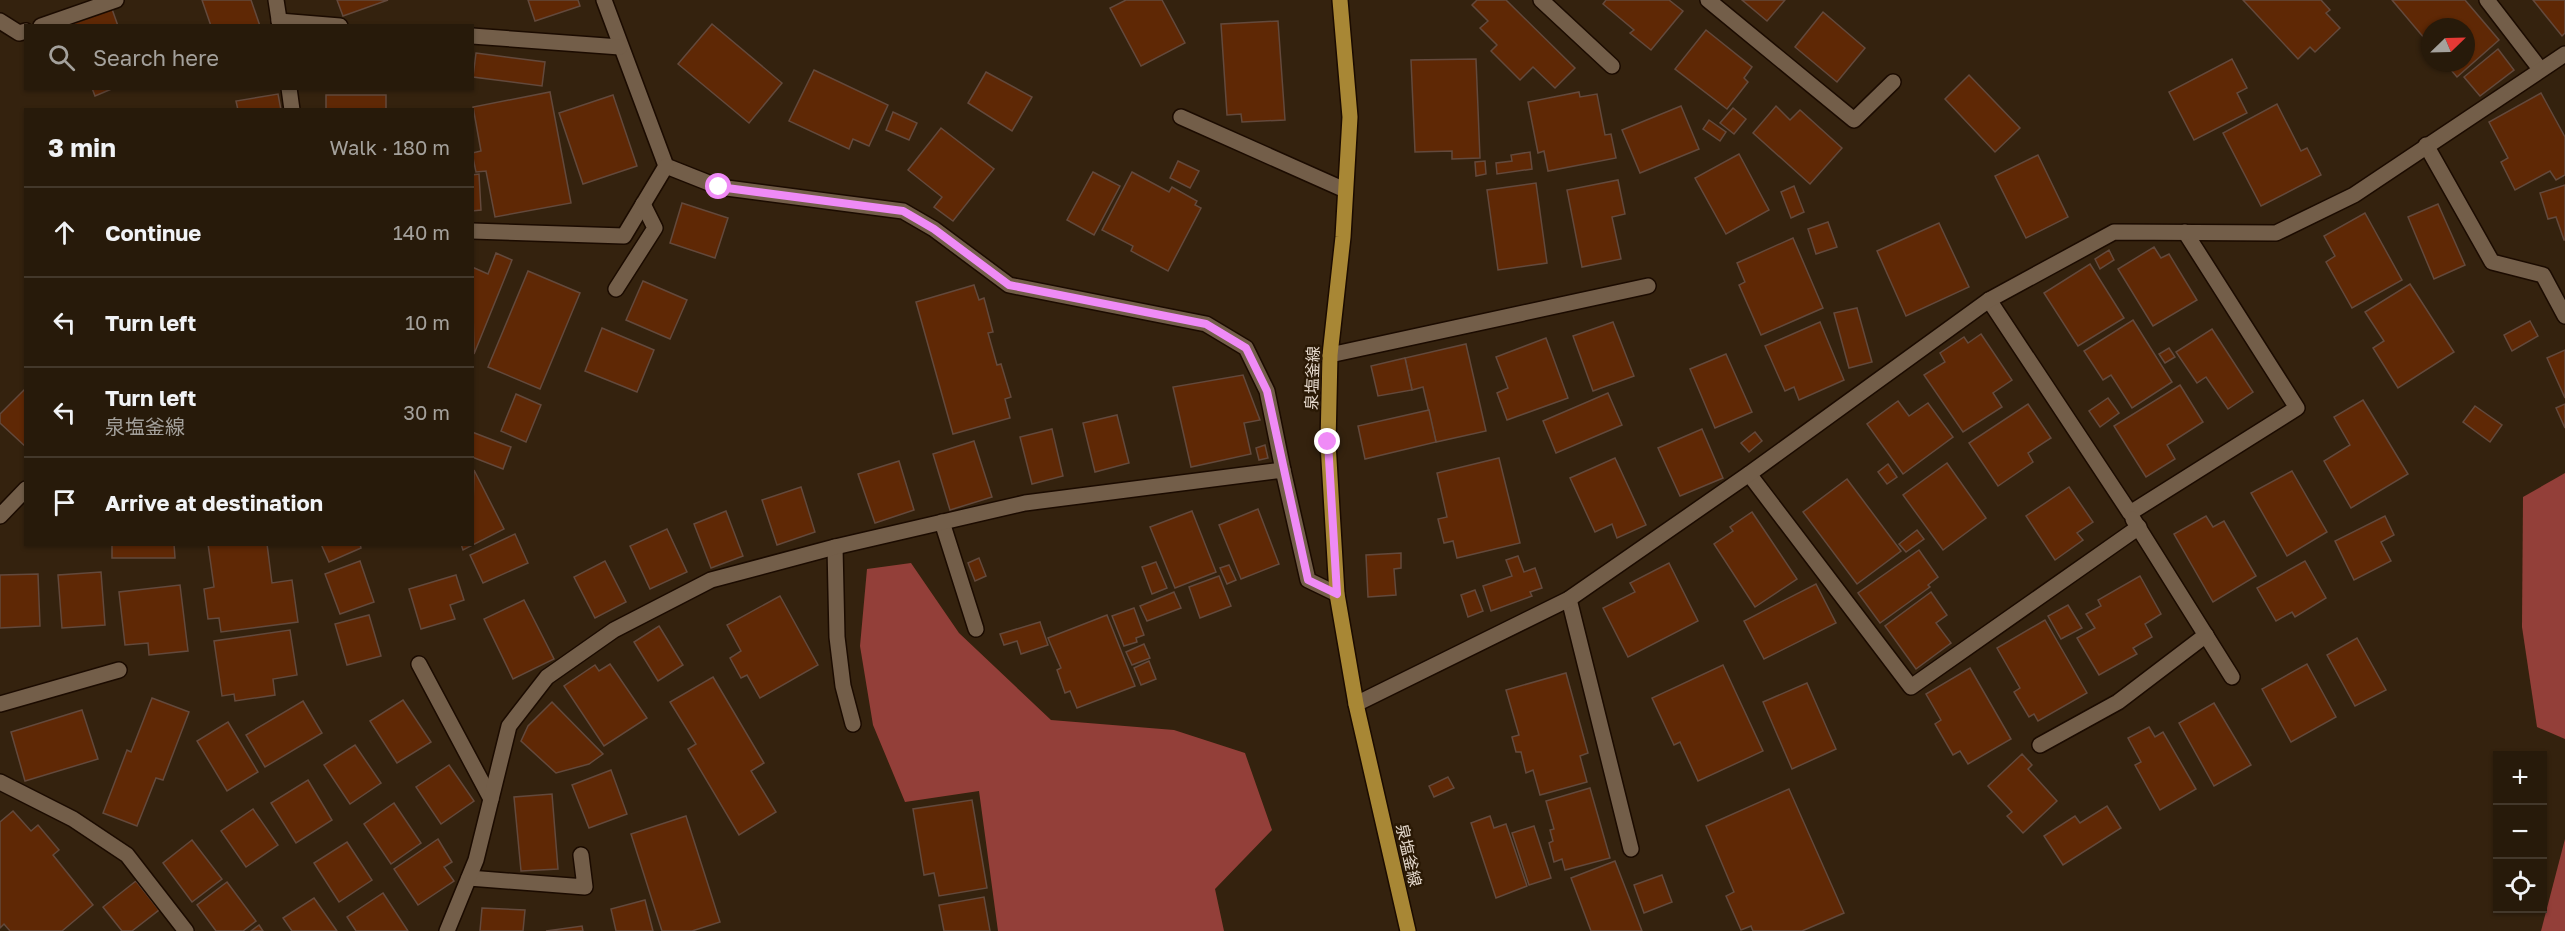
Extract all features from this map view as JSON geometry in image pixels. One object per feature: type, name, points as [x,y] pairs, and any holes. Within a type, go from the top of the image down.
[{"type":"main road","name":"泉塩釜線","points":[[1340,0],[1350,117],[1330,355],[1328,442],[1337,594],[1356,704],[1408,931]]},
{"type":"street","points":[[46,24],[116,0]]},
{"type":"street","points":[[276,0],[280,23],[300,24]]},
{"type":"street","points":[[604,0],[666,166],[719,187],[903,211],[934,229],[1009,285],[1206,324],[1246,348],[1267,391],[1308,580],[1337,594]]},
{"type":"street","points":[[1541,0],[1612,66]]},
{"type":"street","points":[[1708,0],[1854,120],[1893,82]]},
{"type":"street","points":[[2487,0],[2540,69]]},
{"type":"street","points":[[0,21],[19,33],[24,32]]},
{"type":"street","points":[[474,36],[620,47]]},
{"type":"street","points":[[1356,704],[1569,599],[1749,474],[1989,300],[2114,232],[2276,233],[2354,195],[2565,54]]},
{"type":"street","points":[[289,90],[292,108]]},
{"type":"street","points":[[1181,117],[1345,190]]},
{"type":"street","points":[[2426,145],[2492,262],[2543,275],[2565,316]]},
{"type":"street","points":[[474,231],[624,236],[666,166]]},
{"type":"street","points":[[615,288],[655,228],[643,204]]},
{"type":"street","points":[[2130,513],[2297,408],[2185,232]]},
{"type":"street","points":[[1330,355],[1648,286]]},
{"type":"street","points":[[1989,300],[2130,513],[2232,677]]},
{"type":"street","points":[[447,931],[476,860],[509,726],[547,677],[614,630],[711,580],[835,547],[1024,503],[1283,470]]},
{"type":"street","points":[[1749,474],[1911,687],[2139,527]]},
{"type":"street","points":[[0,516],[24,491]]},
{"type":"street","points":[[942,522],[976,629]]},
{"type":"street","points":[[835,547],[837,637],[843,686],[853,724]]},
{"type":"street","points":[[1569,599],[1631,849]]},
{"type":"street","points":[[2040,745],[2118,702],[2206,634]]},
{"type":"street","points":[[419,664],[491,799]]},
{"type":"street","points":[[0,704],[119,670]]},
{"type":"street","points":[[0,782],[73,819],[127,855],[186,931]]},
{"type":"street","points":[[469,878],[585,886],[581,855]]},
{"type":"shaded area","points":[[2565,473],[2565,739],[2537,727],[2522,627],[2523,497]]},
{"type":"shaded area","points":[[911,563],[959,633],[1051,720],[1174,730],[1245,753],[1272,830],[1215,889],[1224,931],[998,931],[979,791],[905,802],[873,725],[860,646],[867,569]]},
{"type":"shaded area","points":[[2565,839],[2565,931],[2541,931]]},
{"type":"building","points":[[202,0],[251,0],[259,24],[210,24]]},
{"type":"building","points":[[337,0],[388,0],[343,16]]},
{"type":"building","points":[[528,0],[578,0],[580,6],[535,21]]},
{"type":"building","points":[[1126,0],[1162,0],[1185,43],[1141,66],[1110,8]]},
{"type":"building","points":[[1477,0],[1506,0],[1575,68],[1555,88],[1533,67],[1520,80],[1491,51],[1497,45],[1480,28],[1488,21],[1472,5]]},
{"type":"building","points":[[1606,0],[1669,0],[1683,11],[1651,50],[1630,33],[1634,30],[1603,4]]},
{"type":"building","points":[[1742,0],[1785,0],[1767,21]]},
{"type":"building","points":[[2243,0],[2321,0],[2330,10],[2326,13],[2340,28],[2315,52],[2310,47],[2298,59]]},
{"type":"building","points":[[2392,0],[2465,0],[2499,40],[2475,61],[2475,18],[2421,18],[2421,34]]},
{"type":"building","points":[[2533,0],[2565,0],[2565,33],[2562,36]]},
{"type":"building","points":[[112,9],[117,24],[71,24]]},
{"type":"building","points":[[1823,12],[1865,48],[1837,82],[1795,47]]},
{"type":"building","points":[[1278,21],[1285,120],[1242,122],[1241,114],[1227,115],[1221,24]]},
{"type":"building","points":[[712,24],[782,83],[749,123],[678,64]]},
{"type":"building","points":[[1706,30],[1752,67],[1744,78],[1748,82],[1727,109],[1675,69]]},
{"type":"building","points":[[2498,49],[2514,70],[2480,96],[2464,77],[2470,72],[2475,72],[2475,68]]},
{"type":"building","points":[[476,53],[545,62],[542,86],[474,77]]},
{"type":"building","points":[[1476,59],[1480,158],[1452,159],[1452,151],[1415,152],[1411,60]]},
{"type":"building","points":[[2232,59],[2247,88],[2237,93],[2247,113],[2194,140],[2169,92]]},
{"type":"building","points":[[814,70],[888,105],[869,146],[853,139],[849,149],[789,121]]},
{"type":"building","points":[[986,72],[1032,97],[1012,131],[968,103]]},
{"type":"building","points":[[2453,72],[2463,72],[2457,77]]},
{"type":"building","points":[[1969,75],[2020,128],[1995,152],[1945,99]]},
{"type":"building","points":[[93,90],[109,90],[95,96]]},
{"type":"building","points":[[550,92],[571,203],[495,217],[486,171],[476,172],[474,162],[474,153],[481,151],[473,107]]},
{"type":"building","points":[[1579,92],[1580,97],[1597,94],[1605,135],[1611,134],[1616,158],[1548,171],[1544,151],[1538,153],[1528,102]]},
{"type":"building","points":[[2541,93],[2565,137],[2565,175],[2556,180],[2550,171],[2515,190],[2501,162],[2508,158],[2489,122]]},
{"type":"building","points":[[278,94],[281,108],[238,108],[236,101]]},
{"type":"building","points":[[326,95],[386,95],[386,108],[326,108]]},
{"type":"building","points":[[613,95],[637,166],[583,184],[559,113]]},
{"type":"building","points":[[2277,104],[2301,151],[2307,148],[2321,175],[2261,206],[2223,133]]},
{"type":"building","points":[[1681,106],[1699,149],[1640,173],[1622,130]]},
{"type":"building","points":[[1776,106],[1790,120],[1800,110],[1842,148],[1810,184],[1753,133]]},
{"type":"building","points":[[1733,108],[1746,119],[1734,134],[1720,123]]},
{"type":"building","points":[[893,112],[917,123],[909,140],[886,130]]},
{"type":"building","points":[[1709,120],[1726,132],[1720,141],[1703,129]]},
{"type":"building","points":[[941,128],[994,169],[953,221],[934,207],[942,197],[908,170]]},
{"type":"building","points":[[1530,152],[1532,169],[1497,174],[1496,163],[1512,161],[1511,155]]},
{"type":"building","points":[[1739,154],[1769,210],[1726,234],[1695,178]]},
{"type":"building","points":[[2038,155],[2068,217],[2026,238],[1995,176]]},
{"type":"building","points":[[1178,161],[1199,171],[1190,188],[1170,178]]},
{"type":"building","points":[[1485,161],[1486,174],[1476,176],[1475,162]]},
{"type":"building","points":[[1093,172],[1120,186],[1094,235],[1067,220]]},
{"type":"building","points":[[1132,172],[1169,192],[1172,187],[1197,201],[1195,205],[1201,208],[1168,271],[1131,251],[1133,246],[1102,230]]},
{"type":"building","points":[[479,174],[481,210],[474,211],[474,175]]},
{"type":"building","points":[[1618,180],[1625,214],[1612,217],[1621,259],[1582,267],[1567,190]]},
{"type":"building","points":[[1536,183],[1547,263],[1498,270],[1487,190]]},
{"type":"building","points":[[2565,185],[2564,240],[2556,217],[2548,219],[2540,193]]},
{"type":"building","points":[[1794,186],[1804,212],[1791,218],[1781,192]]},
{"type":"building","points":[[682,203],[728,218],[715,258],[670,243]]},
{"type":"building","points":[[2438,204],[2465,265],[2434,279],[2408,217]]},
{"type":"building","points":[[2365,213],[2402,280],[2352,308],[2326,262],[2335,256],[2324,236]]},
{"type":"building","points":[[1828,222],[1837,247],[1816,254],[1808,229]]},
{"type":"building","points":[[1939,223],[1969,287],[1906,316],[1877,251]]},
{"type":"building","points":[[1793,238],[1823,308],[1761,335],[1739,285],[1745,282],[1737,263]]},
{"type":"building","points":[[2154,247],[2161,258],[2169,254],[2197,300],[2153,326],[2118,269]]},
{"type":"building","points":[[2109,250],[2114,260],[2100,269],[2095,259]]},
{"type":"building","points":[[496,253],[512,260],[474,354],[474,268],[488,274]]},
{"type":"building","points":[[2090,264],[2124,318],[2078,346],[2044,293]]},
{"type":"building","points":[[528,271],[580,293],[540,389],[488,367]]},
{"type":"building","points":[[643,281],[687,300],[670,339],[626,320]]},
{"type":"building","points":[[2410,284],[2454,352],[2398,388],[2373,348],[2384,341],[2365,312]]},
{"type":"building","points":[[974,285],[979,300],[984,298],[993,332],[988,333],[997,365],[1001,364],[1011,397],[1005,399],[1010,418],[953,434],[916,302]]},
{"type":"building","points":[[1857,308],[1872,362],[1849,368],[1834,313]]},
{"type":"building","points":[[2133,320],[2172,382],[2132,408],[2111,375],[2103,380],[2084,351]]},
{"type":"building","points":[[2530,321],[2538,336],[2512,351],[2504,335]]},
{"type":"building","points":[[1613,322],[1634,376],[1593,391],[1573,336]]},
{"type":"building","points":[[1820,322],[1844,380],[1799,400],[1794,387],[1785,391],[1765,346]]},
{"type":"building","points":[[602,328],[654,350],[637,392],[585,371]]},
{"type":"building","points":[[2212,329],[2253,392],[2228,409],[2206,377],[2197,383],[2176,352]]},
{"type":"building","points":[[1981,334],[2012,380],[1993,393],[2002,407],[1963,432],[1924,375],[1945,362],[1940,353],[1964,337],[1968,343]]},
{"type":"building","points":[[1546,338],[1568,398],[1507,420],[1497,393],[1508,388],[1496,357]]},
{"type":"building","points":[[1466,344],[1486,431],[1436,442],[1423,387],[1412,390],[1405,358]]},
{"type":"building","points":[[2169,348],[2175,357],[2165,363],[2159,354]]},
{"type":"building","points":[[2565,350],[2565,398],[2547,358]]},
{"type":"building","points":[[1726,354],[1752,412],[1715,428],[1690,369]]},
{"type":"building","points":[[1405,358],[1412,390],[1378,396],[1371,366]]},
{"type":"building","points":[[1243,375],[1260,420],[1244,423],[1251,454],[1191,467],[1173,387]]},
{"type":"building","points":[[2180,385],[2203,422],[2167,445],[2175,459],[2146,477],[2114,426]]},
{"type":"building","points":[[24,390],[24,445],[0,423],[0,414]]},
{"type":"building","points":[[1608,393],[1622,425],[1556,453],[1543,421]]},
{"type":"building","points":[[516,394],[541,405],[526,442],[501,431]]},
{"type":"building","points":[[2108,398],[2119,413],[2100,427],[2089,411]]},
{"type":"building","points":[[2363,400],[2408,474],[2351,508],[2324,461],[2350,445],[2334,417]]},
{"type":"building","points":[[1898,401],[1909,416],[1928,403],[1953,437],[1903,474],[1867,424]]},
{"type":"building","points":[[2028,404],[2051,438],[2028,453],[2033,462],[1998,486],[1969,443]]},
{"type":"building","points":[[2565,404],[2565,428],[2556,408]]},
{"type":"building","points":[[2475,406],[2502,425],[2490,442],[2463,422]]},
{"type":"building","points":[[1429,410],[1436,442],[1365,459],[1358,426]]},
{"type":"building","points":[[1117,415],[1129,463],[1095,472],[1083,423]]},
{"type":"building","points":[[1052,429],[1063,476],[1032,484],[1020,437]]},
{"type":"building","points":[[1702,429],[1723,478],[1680,496],[1658,448]]},
{"type":"building","points":[[1755,432],[1762,441],[1749,452],[1741,443]]},
{"type":"building","points":[[474,433],[511,447],[503,469],[474,458]]},
{"type":"building","points":[[974,441],[992,497],[950,510],[933,454]]},
{"type":"building","points":[[1265,445],[1268,458],[1259,460],[1256,448]]},
{"type":"building","points":[[1499,458],[1520,543],[1457,558],[1453,541],[1444,543],[1438,519],[1447,517],[1437,473]]},
{"type":"building","points":[[1615,458],[1646,525],[1617,538],[1612,524],[1595,532],[1570,478]]},
{"type":"building","points":[[899,461],[914,510],[875,523],[858,474]]},
{"type":"building","points":[[1947,463],[1986,518],[1943,550],[1903,495]]},
{"type":"building","points":[[1888,464],[1897,477],[1887,484],[1878,472]]},
{"type":"building","points":[[474,470],[504,529],[474,544]]},
{"type":"building","points":[[2292,471],[2327,532],[2287,556],[2251,493]]},
{"type":"building","points":[[1847,479],[1901,551],[1857,584],[1803,512]]},
{"type":"building","points":[[801,487],[815,532],[777,545],[762,500]]},
{"type":"building","points":[[2069,487],[2093,522],[2077,533],[2083,540],[2055,560],[2026,516]]},
{"type":"building","points":[[1258,509],[1279,564],[1241,579],[1219,525]]},
{"type":"building","points":[[726,511],[743,556],[711,568],[694,524]]},
{"type":"building","points":[[1192,511],[1216,572],[1175,588],[1150,527]]},
{"type":"building","points":[[1752,512],[1797,579],[1755,607],[1714,544],[1733,531],[1730,527]]},
{"type":"building","points":[[2206,516],[2213,527],[2224,521],[2256,576],[2213,602],[2174,534]]},
{"type":"building","points":[[2385,516],[2394,535],[2381,542],[2391,561],[2354,580],[2335,541]]},
{"type":"building","points":[[667,529],[687,572],[650,589],[630,546]]},
{"type":"building","points":[[1917,530],[1924,539],[1906,552],[1899,544]]},
{"type":"building","points":[[515,534],[528,563],[483,583],[470,555]]},
{"type":"building","points":[[112,546],[174,546],[175,558],[112,558]]},
{"type":"building","points":[[208,546],[267,546],[272,583],[292,580],[298,622],[221,632],[219,618],[208,619],[204,589],[214,587]]},
{"type":"building","points":[[322,546],[360,546],[361,548],[329,562]]},
{"type":"building","points":[[1919,550],[1938,577],[1928,585],[1930,587],[1880,623],[1858,593]]},
{"type":"building","points":[[1401,553],[1401,568],[1394,569],[1396,595],[1368,597],[1366,555]]},
{"type":"building","points":[[1518,556],[1524,572],[1535,568],[1542,588],[1530,592],[1532,596],[1491,611],[1483,586],[1512,576],[1506,560]]},
{"type":"building","points":[[979,558],[986,576],[975,581],[968,563]]},
{"type":"building","points":[[360,561],[374,602],[340,614],[325,574]]},
{"type":"building","points":[[605,561],[626,602],[595,618],[574,577]]},
{"type":"building","points":[[2305,561],[2326,598],[2295,617],[2292,612],[2276,621],[2257,588]]},
{"type":"building","points":[[1156,562],[1167,588],[1152,594],[1142,567]]},
{"type":"building","points":[[1669,563],[1698,621],[1628,657],[1603,608],[1635,592],[1630,583]]},
{"type":"building","points":[[1229,565],[1236,580],[1227,584],[1220,568]]},
{"type":"building","points":[[101,572],[105,625],[62,628],[58,575]]},
{"type":"building","points":[[38,574],[40,626],[0,628],[0,575]]},
{"type":"building","points":[[456,575],[464,600],[450,605],[455,619],[421,629],[409,589]]},
{"type":"building","points":[[1219,576],[1231,606],[1200,618],[1189,587]]},
{"type":"building","points":[[2140,576],[2161,614],[2145,624],[2152,637],[2133,648],[2137,654],[2099,675],[2077,638],[2095,628],[2086,614],[2101,606],[2098,600]]},
{"type":"building","points":[[1816,584],[1836,623],[1764,659],[1744,621]]},
{"type":"building","points":[[180,585],[188,651],[149,655],[148,643],[125,645],[119,592]]},
{"type":"building","points":[[1475,590],[1483,611],[1468,617],[1461,595]]},
{"type":"building","points":[[1174,592],[1181,608],[1147,621],[1140,606]]},
{"type":"building","points":[[1931,592],[1947,615],[1936,623],[1951,643],[1916,669],[1885,626]]},
{"type":"building","points":[[780,596],[818,665],[760,698],[747,675],[741,678],[730,658],[741,651],[727,625]]},
{"type":"building","points":[[524,600],[554,659],[513,679],[484,619]]},
{"type":"building","points":[[2068,605],[2082,628],[2061,639],[2048,616]]},
{"type":"building","points":[[1134,608],[1144,635],[1136,638],[1137,642],[1124,646],[1112,616]]},
{"type":"building","points":[[369,615],[381,656],[347,665],[335,624]]},
{"type":"building","points":[[1107,615],[1135,686],[1077,708],[1070,691],[1065,693],[1057,670],[1061,668],[1048,638]]},
{"type":"building","points":[[2045,620],[2087,693],[2038,721],[2034,714],[2029,717],[2014,692],[2020,688],[1997,648]]},
{"type":"building","points":[[1040,622],[1048,645],[1021,654],[1017,641],[1004,645],[1000,634]]},
{"type":"building","points":[[659,626],[683,665],[658,681],[634,642]]},
{"type":"building","points":[[290,630],[297,675],[273,679],[275,695],[235,701],[234,694],[222,696],[214,641]]},
{"type":"building","points":[[2357,638],[2386,690],[2355,706],[2327,655]]},
{"type":"building","points":[[1144,644],[1150,658],[1132,665],[1126,652]]},
{"type":"building","points":[[1149,661],[1156,679],[1141,685],[1134,668]]},
{"type":"building","points":[[610,664],[647,718],[604,746],[564,686],[595,665],[599,671]]},
{"type":"building","points":[[2307,664],[2336,717],[2291,742],[2262,689]]},
{"type":"building","points":[[1723,665],[1763,751],[1698,781],[1680,742],[1674,745],[1652,698]]},
{"type":"building","points":[[1970,668],[2011,739],[1968,764],[1960,751],[1953,755],[1935,724],[1941,720],[1926,694]]},
{"type":"building","points":[[1566,673],[1588,753],[1580,756],[1587,782],[1540,795],[1533,770],[1526,773],[1521,752],[1516,752],[1512,737],[1519,735],[1506,690]]},
{"type":"building","points":[[713,677],[764,763],[751,771],[776,812],[739,835],[688,749],[696,744],[670,702]]},
{"type":"building","points":[[1807,683],[1836,749],[1792,769],[1763,702]]},
{"type":"building","points":[[152,698],[189,712],[163,780],[156,778],[137,826],[103,813],[127,750],[131,752]]},
{"type":"building","points":[[403,700],[431,742],[397,763],[370,721]]},
{"type":"building","points":[[303,701],[322,733],[265,767],[246,735]]},
{"type":"building","points":[[552,702],[603,754],[589,764],[556,773],[521,741],[528,726]]},
{"type":"building","points":[[2214,703],[2251,765],[2214,786],[2179,723]]},
{"type":"building","points":[[82,710],[98,759],[25,781],[11,732]]},
{"type":"building","points":[[228,722],[258,772],[227,791],[197,741]]},
{"type":"building","points":[[2149,727],[2155,737],[2163,732],[2196,789],[2160,810],[2135,765],[2141,762],[2128,738]]},
{"type":"building","points":[[355,745],[381,783],[350,804],[324,765]]},
{"type":"building","points":[[2022,754],[2032,765],[2028,769],[2057,801],[2023,833],[2007,816],[2012,812],[1988,786]]},
{"type":"building","points":[[449,765],[474,801],[441,824],[416,787]]},
{"type":"building","points":[[611,770],[627,814],[589,828],[572,785]]},
{"type":"building","points":[[1448,777],[1454,788],[1434,797],[1429,786]]},
{"type":"building","points":[[308,780],[332,820],[296,843],[271,803]]},
{"type":"building","points":[[1590,788],[1610,858],[1565,870],[1562,859],[1554,862],[1549,843],[1553,841],[1550,830],[1554,829],[1546,801]]},
{"type":"building","points":[[1789,789],[1844,913],[1802,931],[1753,931],[1751,926],[1741,930],[1726,896],[1734,892],[1706,826]]},
{"type":"building","points":[[552,794],[558,869],[521,871],[514,797]]},
{"type":"building","points":[[972,800],[987,888],[939,896],[934,873],[924,875],[913,809]]},
{"type":"building","points":[[394,803],[421,843],[391,864],[364,824]]},
{"type":"building","points":[[2107,806],[2121,828],[2063,865],[2044,836],[2075,816],[2080,823]]},
{"type":"building","points":[[253,809],[278,845],[246,867],[221,831]]},
{"type":"building","points":[[13,811],[31,831],[38,825],[59,850],[53,855],[93,905],[62,931],[10,931],[4,924],[0,928],[0,822]]},
{"type":"building","points":[[686,816],[720,922],[692,931],[662,931],[631,834]]},
{"type":"building","points":[[1490,816],[1494,828],[1506,824],[1527,886],[1496,898],[1471,823]]},
{"type":"building","points":[[1534,826],[1551,878],[1529,885],[1512,833]]},
{"type":"building","points":[[438,839],[452,862],[444,867],[454,881],[418,905],[394,869]]},
{"type":"building","points":[[192,840],[222,879],[192,902],[163,863]]},
{"type":"building","points":[[347,842],[372,880],[339,902],[314,863]]},
{"type":"building","points":[[1615,861],[1642,931],[1591,931],[1571,878]]},
{"type":"building","points":[[1662,875],[1672,902],[1644,913],[1634,885]]},
{"type":"building","points":[[136,881],[159,910],[132,931],[122,931],[103,907]]},
{"type":"building","points":[[227,882],[256,921],[243,931],[216,931],[197,905]]},
{"type":"building","points":[[383,893],[408,931],[356,931],[347,917]]},
{"type":"building","points":[[984,897],[990,931],[944,931],[939,905]]},
{"type":"building","points":[[314,898],[337,931],[292,931],[283,918]]},
{"type":"building","points":[[645,900],[653,931],[616,931],[611,909]]},
{"type":"building","points":[[482,908],[525,910],[523,931],[480,931]]},
{"type":"building","points":[[259,925],[263,931],[251,931]]},
{"type":"building","points":[[582,926],[583,931],[546,931]]},
{"type":"route","points":[[719,187],[903,211],[934,229],[1009,285],[1206,324],[1246,348],[1267,391],[1308,580],[1337,594],[1328,442]]}]
